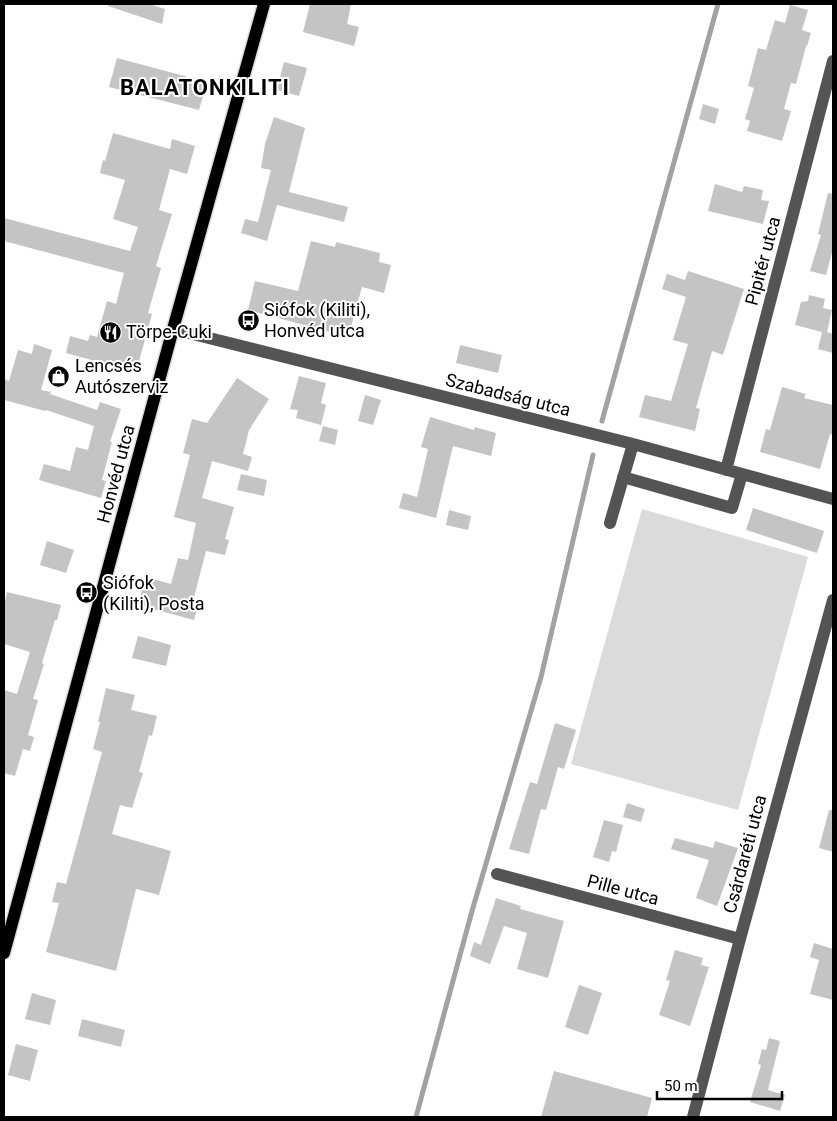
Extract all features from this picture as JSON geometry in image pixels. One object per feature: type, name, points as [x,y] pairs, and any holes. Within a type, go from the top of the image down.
[{"type":"main road","name":"Honvéd utca","points":[[4,953],[173,329],[264,4]]},
{"type":"street","name":"Pipitér utca","points":[[726,470],[833,61]]},
{"type":"street","name":"Szabadság utca","points":[[173,329],[633,444],[833,499]]},
{"type":"street","points":[[610,523],[633,444]]},
{"type":"street","points":[[623,477],[732,508],[742,474]]},
{"type":"street","name":"Csárdaréti utca","points":[[693,1117],[833,600]]},
{"type":"street","name":"Pille utca","points":[[498,874],[740,939]]},
{"type":"shaded area","points":[[642,509],[808,557],[738,810],[571,764]]},
{"type":"building","points":[[108,4],[149,4],[165,9],[162,24],[108,6]]},
{"type":"building","points":[[310,4],[351,4],[347,24],[359,27],[354,46],[303,32]]},
{"type":"building","points":[[790,5],[808,10],[802,30],[811,33],[796,84],[791,83],[784,109],[791,111],[782,141],[747,131],[750,121],[745,119],[754,88],[748,86],[758,48],[766,50],[775,20],[785,23]]},
{"type":"building","points":[[117,58],[207,82],[199,110],[109,87]]},
{"type":"building","points":[[284,62],[307,68],[299,96],[277,90]]},
{"type":"building","points":[[703,104],[719,109],[715,124],[699,119]]},
{"type":"building","points":[[274,117],[305,128],[289,192],[348,207],[344,222],[277,205],[267,241],[241,233],[245,219],[258,222],[271,170],[261,168],[265,144]]},
{"type":"building","points":[[113,133],[170,149],[172,139],[195,146],[187,174],[170,169],[159,210],[172,214],[156,266],[161,268],[148,313],[152,314],[136,372],[66,353],[70,336],[88,341],[90,335],[97,337],[107,301],[116,304],[124,273],[4,241],[4,218],[130,251],[138,227],[113,219],[125,180],[100,173]]},
{"type":"building","points":[[715,184],[742,192],[744,186],[763,190],[761,200],[769,201],[763,224],[708,211]]},
{"type":"building","points":[[828,193],[833,194],[833,249],[826,275],[810,271],[821,235],[818,234]]},
{"type":"building","points":[[311,241],[335,247],[336,242],[380,253],[379,262],[391,265],[384,293],[362,287],[348,337],[248,310],[255,281],[298,291]]},
{"type":"building","points":[[688,271],[744,289],[723,355],[712,351],[696,408],[700,409],[695,431],[639,417],[645,395],[671,401],[688,344],[673,340],[686,297],[662,289],[667,274],[685,280]]},
{"type":"building","points":[[809,295],[825,299],[823,308],[832,310],[827,332],[833,334],[833,353],[818,349],[822,332],[795,325],[801,302],[808,301]]},
{"type":"building","points":[[34,344],[52,350],[41,390],[97,410],[100,402],[121,409],[110,442],[112,442],[102,480],[106,481],[101,498],[39,480],[44,464],[70,471],[76,447],[88,450],[94,426],[46,410],[4,400],[4,379],[9,381],[18,350],[32,354]]},
{"type":"building","points":[[460,345],[502,355],[498,373],[456,363]]},
{"type":"building","points":[[299,376],[326,383],[321,403],[326,405],[321,425],[296,418],[298,410],[290,409]]},
{"type":"building","points":[[237,378],[269,399],[249,430],[243,454],[252,457],[248,471],[212,461],[202,498],[234,507],[225,539],[229,540],[225,555],[206,551],[193,601],[199,602],[194,620],[138,605],[145,577],[171,584],[178,558],[188,560],[196,523],[174,517],[190,455],[183,453],[192,419],[207,423]]},
{"type":"building","points":[[782,387],[806,394],[804,398],[833,405],[833,435],[830,434],[820,469],[760,452],[766,429],[770,430]]},
{"type":"building","points":[[365,395],[381,400],[373,425],[358,421]]},
{"type":"building","points":[[430,417],[474,430],[475,427],[496,433],[491,456],[453,446],[436,518],[399,508],[403,493],[417,497],[428,449],[421,447]]},
{"type":"building","points":[[323,426],[338,430],[335,445],[319,441]]},
{"type":"building","points":[[241,474],[267,480],[264,496],[237,490]]},
{"type":"building","points":[[753,508],[824,531],[817,553],[746,530]]},
{"type":"building","points":[[449,510],[471,516],[468,530],[446,525]]},
{"type":"building","points":[[47,541],[74,550],[66,573],[40,565]]},
{"type":"building","points":[[7,592],[61,605],[42,663],[44,664],[33,699],[38,700],[28,735],[34,737],[30,751],[23,749],[15,776],[4,773],[4,690],[17,694],[30,652],[4,644],[4,606]]},
{"type":"building","points":[[138,636],[171,645],[166,666],[132,658]]},
{"type":"building","points":[[106,688],[135,695],[131,710],[157,716],[152,736],[149,735],[139,772],[143,773],[132,808],[120,805],[112,834],[171,851],[159,895],[136,889],[116,971],[46,952],[59,903],[52,902],[57,882],[66,884],[102,752],[93,749]]},
{"type":"building","points":[[555,723],[576,730],[564,769],[558,767],[546,810],[541,809],[529,854],[509,849],[530,782],[537,784]]},
{"type":"building","points":[[627,803],[645,809],[641,822],[623,817]]},
{"type":"building","points":[[829,810],[833,810],[833,852],[819,848]]},
{"type":"building","points":[[604,820],[623,825],[616,852],[612,851],[609,862],[593,857]]},
{"type":"building","points":[[675,838],[713,848],[715,841],[738,848],[717,906],[696,898],[709,860],[671,849]]},
{"type":"building","points":[[496,898],[521,906],[520,909],[564,921],[548,978],[517,969],[527,933],[504,926],[490,964],[470,956],[474,942],[481,945]]},
{"type":"building","points":[[814,943],[833,949],[833,1000],[810,994],[819,960],[810,957]]},
{"type":"building","points":[[675,950],[703,958],[701,965],[709,967],[690,1026],[659,1015],[670,981],[666,980]]},
{"type":"building","points":[[579,985],[602,993],[588,1035],[565,1027]]},
{"type":"building","points":[[32,993],[56,1000],[50,1025],[25,1019]]},
{"type":"building","points":[[82,1019],[125,1030],[121,1047],[78,1036]]},
{"type":"building","points":[[769,1038],[780,1041],[768,1090],[785,1095],[780,1111],[750,1102],[761,1065],[758,1064],[762,1049],[766,1050]]},
{"type":"building","points":[[16,1044],[38,1050],[30,1081],[8,1075]]},
{"type":"building","points":[[554,1071],[652,1098],[647,1117],[541,1117]]},
{"type":"waterway","points":[[602,421],[718,4]]},
{"type":"waterway","points":[[416,1117],[472,911],[541,677],[593,455]]},
{"type":"place","name":"Siófok (Kiliti), Honvéd utca","points":[[248,320]]},
{"type":"place","name":"Törpe-Cuki","points":[[110,332]]},
{"type":"place","name":"Lencsés Autószerviz","points":[[59,376]]},
{"type":"place","name":"Siófok (Kiliti), Posta","points":[[87,593]]},
{"type":"district","name":"BALATONKILITI","points":[[205,87]]}]
